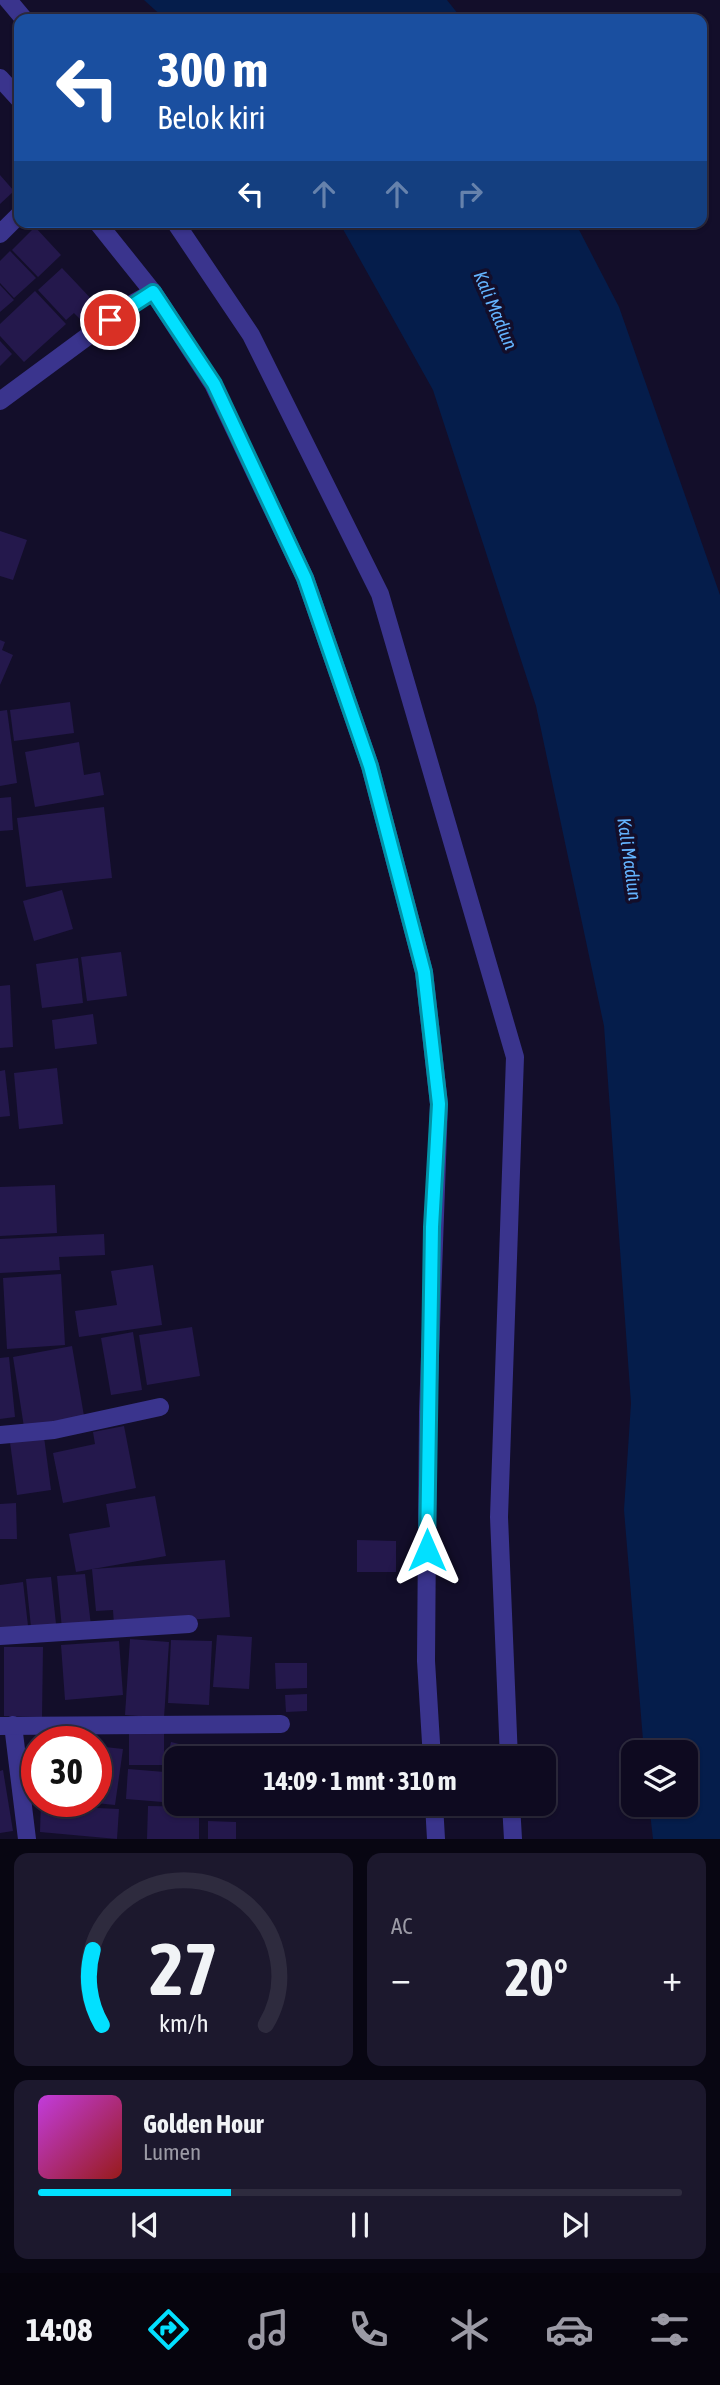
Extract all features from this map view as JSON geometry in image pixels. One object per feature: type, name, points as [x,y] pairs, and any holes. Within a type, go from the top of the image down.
[{"type":"street","points":[[8,0],[20,14]]},
{"type":"street","points":[[0,78],[14,93]]},
{"type":"street","points":[[0,234],[14,220]]},
{"type":"street","points":[[102,228],[153,292],[214,384],[305,578],[370,766],[424,972],[439,1104],[428,1426],[426,1661],[431,1746]]},
{"type":"street","points":[[179,228],[251,335],[380,594],[515,1057],[499,1517],[508,1746]]},
{"type":"street","points":[[0,401],[130,305],[153,292]]},
{"type":"street","points":[[0,1434],[54,1430],[160,1407]]},
{"type":"street","points":[[0,1636],[189,1624]]},
{"type":"street","points":[[27,1839],[6,1726],[281,1724]]},
{"type":"street","points":[[435,1816],[436,1839]]},
{"type":"street","points":[[512,1816],[513,1839]]},
{"type":"water","points":[[144,0],[447,0],[458,14],[159,14]]},
{"type":"water","name":"Kali Madiun","points":[[342,228],[578,228],[619,307],[720,595],[720,1839],[653,1839],[650,1817],[698,1817],[698,1740],[643,1740],[624,1510],[631,1403],[604,1026],[536,706],[433,390]]},
{"type":"building","points":[[0,175],[14,191],[0,204]]},
{"type":"building","points":[[36,228],[61,255],[38,277],[12,250]]},
{"type":"building","points":[[10,251],[36,278],[14,298],[0,283],[0,261]]},
{"type":"building","points":[[62,268],[96,304],[80,319],[74,313],[66,320],[38,290]]},
{"type":"building","points":[[0,285],[14,300],[0,312]]},
{"type":"building","points":[[35,291],[66,324],[24,362],[0,336],[0,324]]},
{"type":"building","points":[[0,341],[12,354],[0,366]]},
{"type":"building","points":[[0,531],[27,540],[13,580],[0,576]]},
{"type":"building","points":[[0,640],[5,642],[2,650],[13,655],[0,685]]},
{"type":"building","points":[[70,702],[74,733],[14,741],[10,710]]},
{"type":"building","points":[[7,710],[17,783],[0,786],[0,711]]},
{"type":"building","points":[[79,742],[84,775],[100,772],[104,795],[35,807],[25,752]]},
{"type":"building","points":[[11,797],[13,830],[0,831],[0,798]]},
{"type":"building","points":[[104,807],[112,878],[26,887],[17,818]]},
{"type":"building","points":[[62,890],[73,929],[34,941],[23,901]]},
{"type":"building","points":[[121,952],[127,996],[87,1001],[81,957]]},
{"type":"building","points":[[78,958],[83,1003],[42,1008],[36,964]]},
{"type":"building","points":[[10,985],[13,1047],[0,1048],[0,986]]},
{"type":"building","points":[[93,1014],[97,1044],[55,1049],[52,1020]]},
{"type":"building","points":[[57,1068],[63,1124],[19,1129],[14,1073]]},
{"type":"building","points":[[5,1070],[10,1116],[0,1117],[0,1071]]},
{"type":"building","points":[[55,1185],[57,1233],[0,1236],[0,1187]]},
{"type":"building","points":[[104,1234],[105,1255],[59,1257],[60,1270],[0,1273],[0,1239]]},
{"type":"building","points":[[153,1265],[162,1325],[79,1337],[75,1311],[117,1305],[111,1271]]},
{"type":"building","points":[[61,1274],[65,1345],[7,1349],[3,1278]]},
{"type":"building","points":[[192,1327],[200,1376],[147,1385],[139,1335]]},
{"type":"building","points":[[133,1332],[142,1390],[111,1395],[101,1338]]},
{"type":"building","points":[[72,1346],[84,1416],[24,1427],[13,1357]]},
{"type":"building","points":[[9,1357],[15,1417],[0,1419],[0,1358]]},
{"type":"building","points":[[124,1426],[136,1488],[63,1503],[53,1453],[95,1444],[93,1432]]},
{"type":"building","points":[[44,1437],[51,1490],[17,1495],[10,1442]]},
{"type":"building","points":[[155,1496],[166,1556],[76,1572],[69,1534],[110,1527],[106,1504]]},
{"type":"building","points":[[16,1503],[17,1539],[0,1539],[0,1504]]},
{"type":"building","points":[[357,1540],[396,1541],[396,1572],[357,1572]]},
{"type":"building","points":[[225,1560],[230,1617],[114,1625],[113,1610],[96,1611],[92,1569]]},
{"type":"building","points":[[85,1574],[91,1626],[62,1629],[57,1576]]},
{"type":"building","points":[[51,1577],[56,1624],[31,1627],[26,1579]]},
{"type":"building","points":[[23,1582],[28,1626],[0,1628],[0,1585]]},
{"type":"building","points":[[217,1635],[252,1637],[249,1689],[213,1687]]},
{"type":"building","points":[[130,1639],[169,1642],[164,1718],[125,1715]]},
{"type":"building","points":[[171,1640],[212,1641],[209,1705],[168,1703]]},
{"type":"building","points":[[119,1641],[123,1695],[65,1700],[61,1645]]},
{"type":"building","points":[[4,1647],[43,1647],[42,1717],[4,1716]]},
{"type":"building","points":[[275,1663],[307,1663],[307,1688],[276,1689]]},
{"type":"building","points":[[307,1694],[307,1711],[286,1712],[285,1695]]},
{"type":"building","points":[[129,1732],[164,1732],[164,1765],[129,1765]]},
{"type":"building","points":[[171,1742],[187,1746],[170,1746]]},
{"type":"building","points":[[112,1748],[123,1749],[115,1805],[112,1805]]},
{"type":"building","points":[[128,1769],[164,1772],[164,1802],[126,1799]]},
{"type":"building","points":[[3,1770],[13,1831],[0,1833],[0,1771]]},
{"type":"building","points":[[148,1806],[164,1806],[164,1816],[199,1816],[199,1839],[147,1839]]},
{"type":"building","points":[[112,1809],[119,1809],[117,1839],[40,1832],[40,1817],[112,1817]]},
{"type":"building","points":[[208,1821],[236,1822],[236,1839],[208,1839]]},
{"type":"route","points":[[110,320],[153,292],[214,384],[305,578],[370,766],[424,972],[439,1104],[432,1227],[427,1550]]}]
